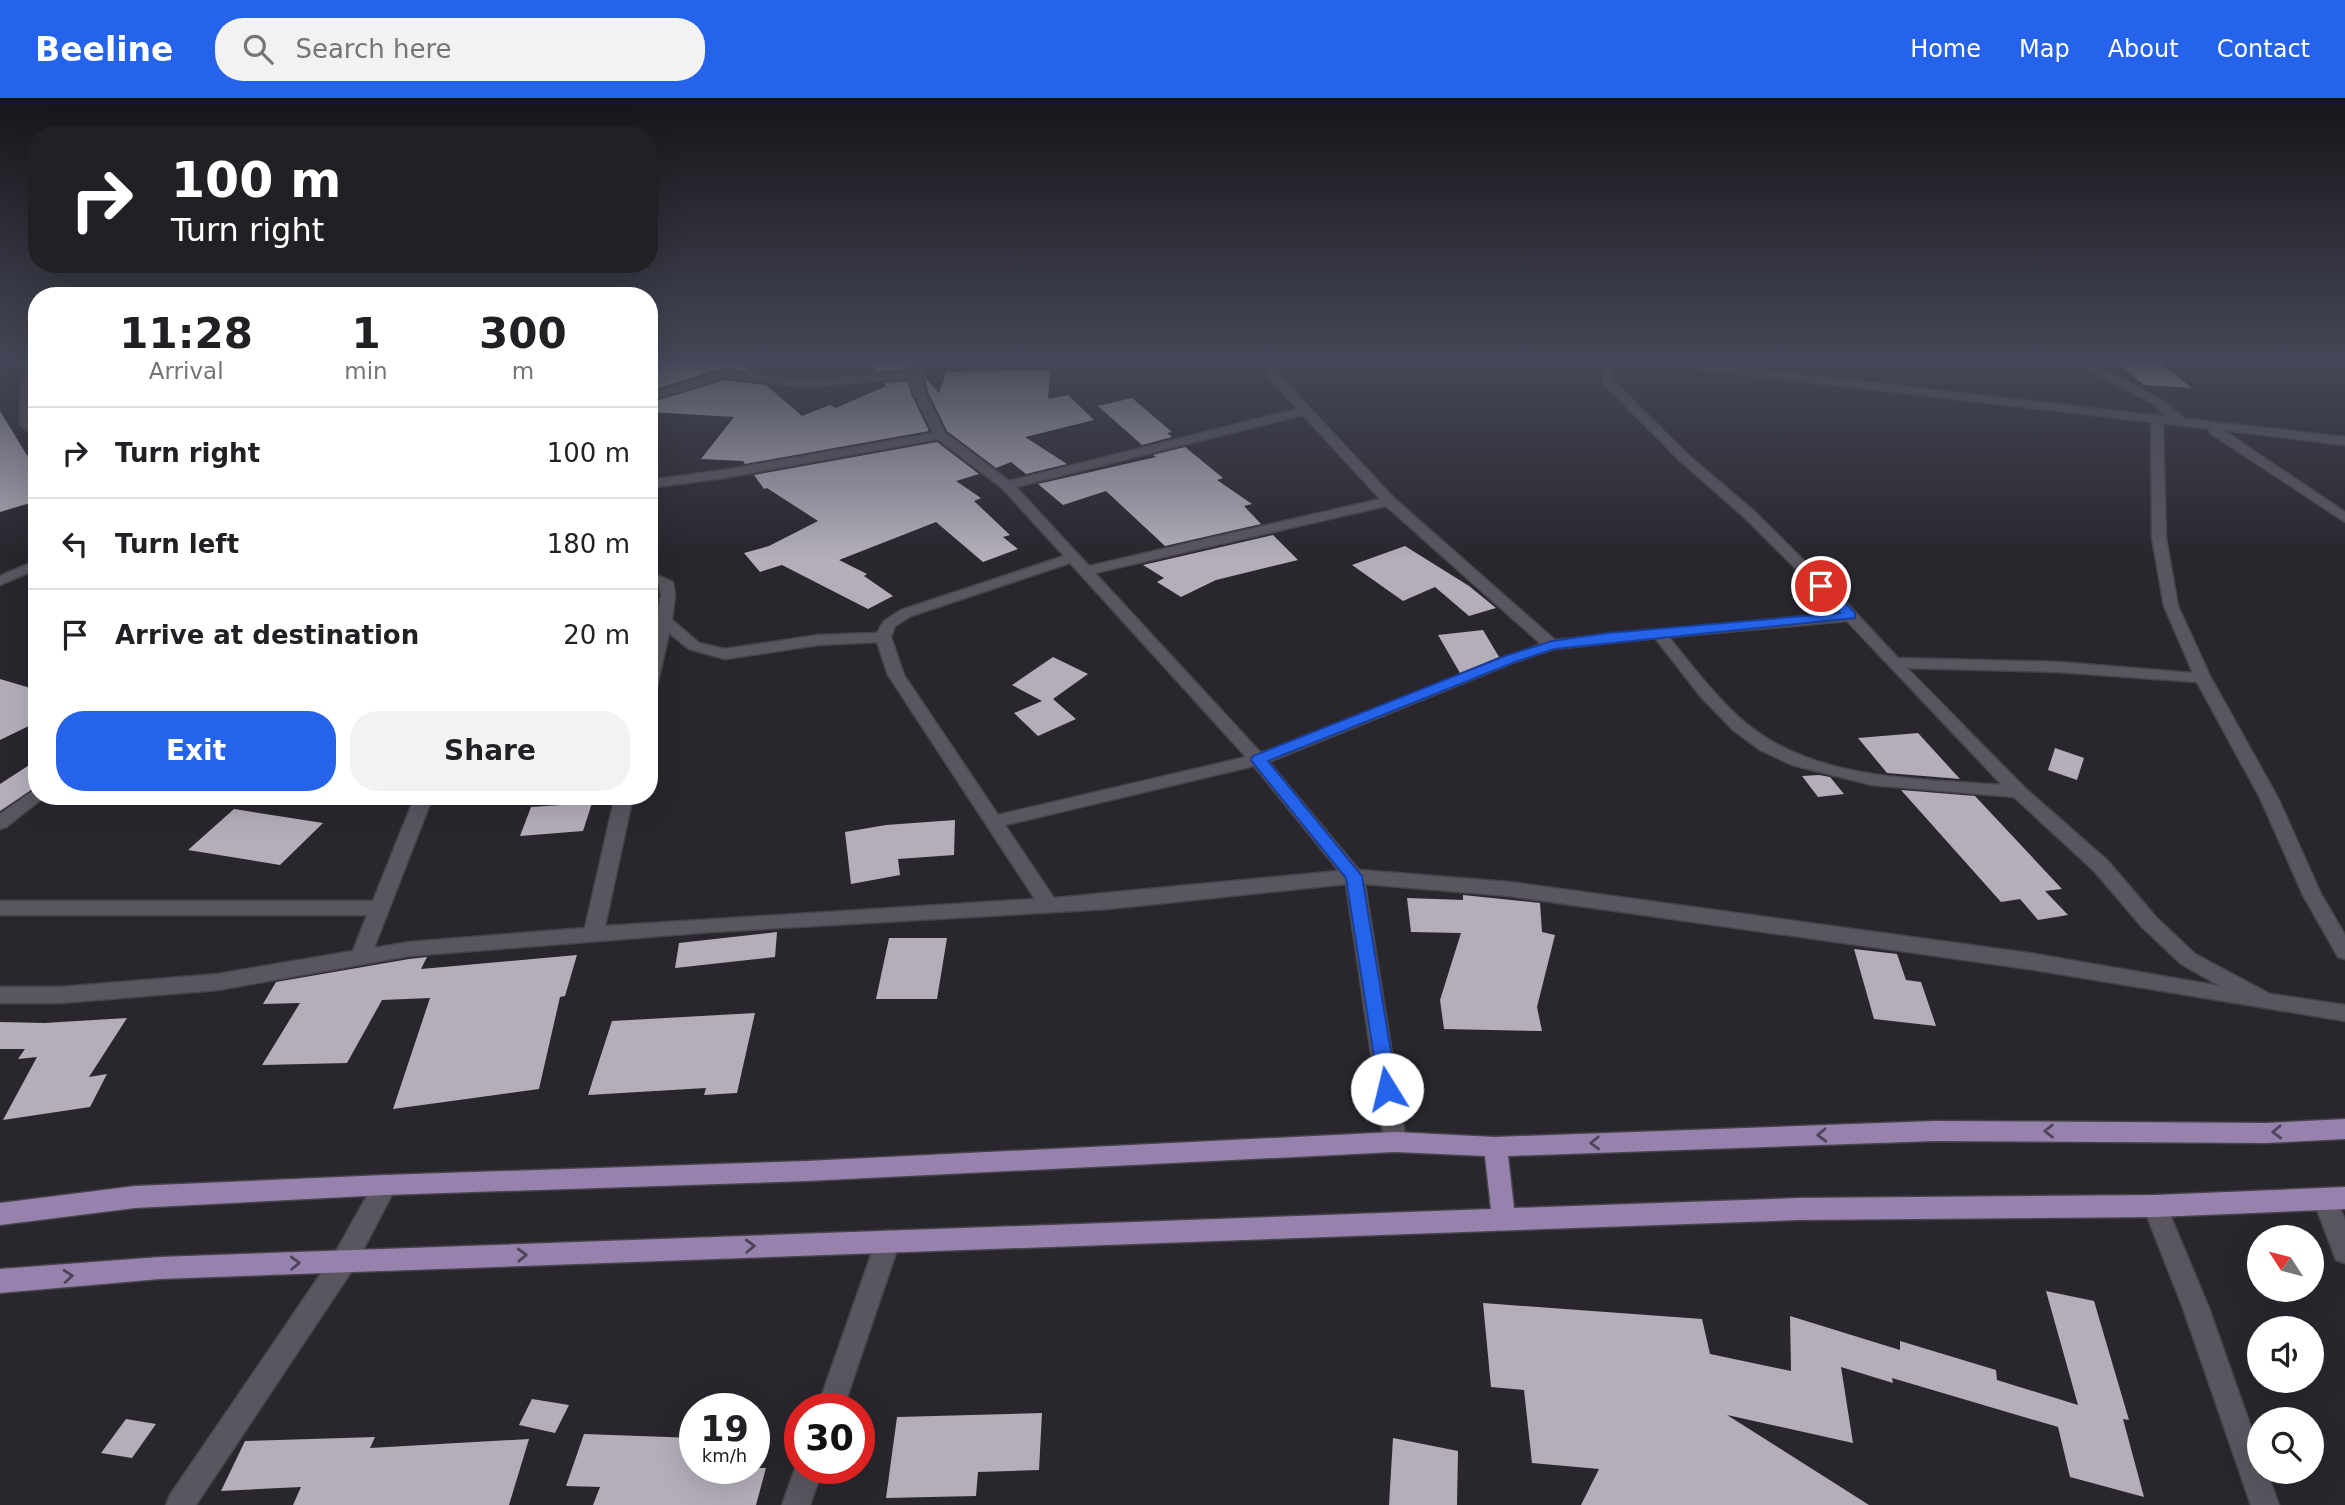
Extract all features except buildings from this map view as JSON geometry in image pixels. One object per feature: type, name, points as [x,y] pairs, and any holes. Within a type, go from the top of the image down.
[{"type":"main road","points":[[0,1214],[135,1197],[385,1185],[807,1171],[1395,1142],[1495,1147],[1935,1131],[2266,1133],[2345,1129]]},
{"type":"main road","points":[[1495,1147],[1504,1220]]},
{"type":"main road","points":[[0,1281],[160,1268],[888,1241],[1798,1209],[2155,1206],[2335,1198]]},
{"type":"street","points":[[935,426],[940,435],[1007,485],[1258,760],[1354,876],[1395,1142]]},
{"type":"street","points":[[1007,485],[1245,426]]},
{"type":"street","points":[[1318,426],[1388,500],[1552,645]]},
{"type":"street","points":[[1651,426],[1749,514],[2019,792],[2101,866],[2149,922],[2188,959],[2266,1002]]},
{"type":"street","points":[[2157,426],[2159,538],[2171,606],[2203,678],[2269,798],[2312,895],[2345,952]]},
{"type":"street","points":[[2202,426],[2345,441]]},
{"type":"street","points":[[2206,426],[2345,517]]},
{"type":"street","points":[[658,483],[724,474],[940,435]]},
{"type":"street","points":[[1085,571],[1388,500]]},
{"type":"street","points":[[1049,906],[897,675],[883,637],[889,624],[906,614],[1073,557]]},
{"type":"street","points":[[0,581],[28,568]]},
{"type":"street","points":[[658,579],[666,582],[668,595],[658,647]]},
{"type":"street","points":[[994,822],[1258,760],[1510,659],[1552,645],[1850,616]]},
{"type":"street","points":[[664,621],[694,646],[725,654],[818,640],[883,637]]},
{"type":"street","points":[[1659,634],[1740,728],[1788,758],[1839,775],[2019,792]]},
{"type":"street","points":[[1894,663],[2058,667],[2203,678]]},
{"type":"street","points":[[0,822],[28,801]]},
{"type":"street","points":[[360,958],[420,805]]},
{"type":"street","points":[[593,934],[622,805]]},
{"type":"street","points":[[0,995],[60,995],[218,982],[408,949],[593,934],[1107,902],[1354,876],[1509,889],[2035,962],[2345,1013]]},
{"type":"street","points":[[0,908],[380,908]]},
{"type":"street","points":[[180,1505],[344,1261],[385,1185]]},
{"type":"street","points":[[2335,1198],[2345,1252]]},
{"type":"street","points":[[2155,1206],[2196,1308],[2265,1505]]},
{"type":"street","points":[[836,1393],[888,1241]]},
{"type":"street","points":[[796,1505],[803,1484]]},
{"type":"route","points":[[1387,1089],[1354,876],[1258,760],[1510,659],[1552,645],[1850,616],[1821,586]]}]
